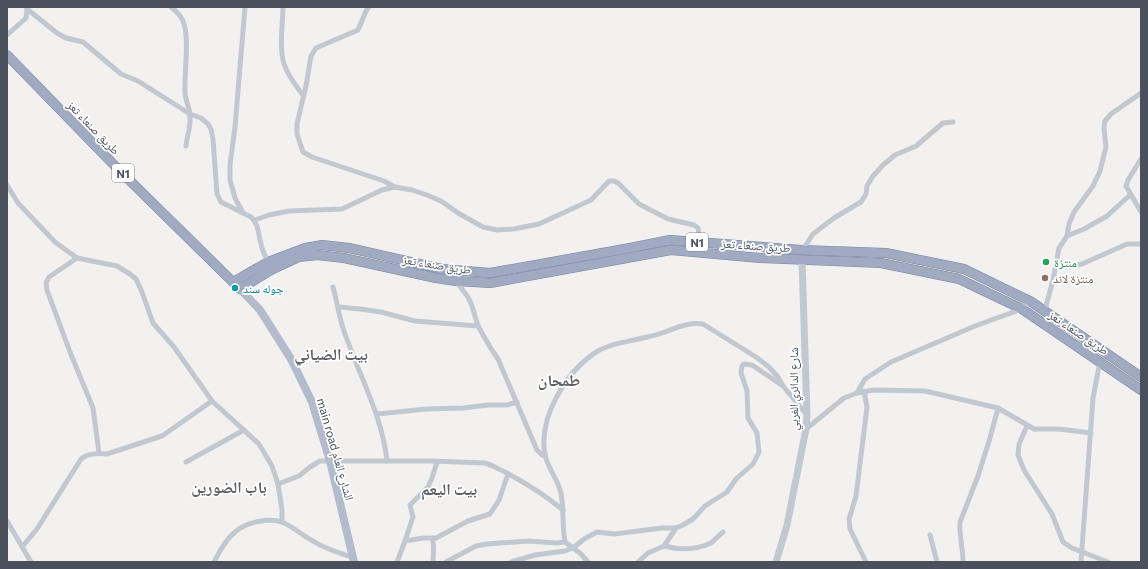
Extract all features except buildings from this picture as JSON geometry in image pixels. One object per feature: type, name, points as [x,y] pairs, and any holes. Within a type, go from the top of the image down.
[{"type":"highway","name":"طريق صنعاء تعز","points":[[7,55],[240,289],[271,270],[299,257],[317,254],[344,258],[436,278],[490,283],[671,250],[760,258],[881,263],[959,279],[1022,309],[1141,390]]},
{"type":"highway","name":"طريق صنعاء تعز","points":[[234,282],[268,262],[305,248],[322,245],[349,248],[442,269],[490,274],[670,240],[802,250],[886,253],[964,269],[1030,300],[1141,377]]},
{"type":"highway","points":[[456,281],[458,271]]},
{"type":"highway","points":[[1100,361],[1106,352]]},
{"type":"main road","name":"main road الشارع العام","points":[[240,289],[260,310],[291,359],[312,402],[330,461],[353,560]]},
{"type":"street","points":[[171,7],[179,13],[184,22],[186,40],[185,92],[186,103],[190,114],[190,125],[186,146]]},
{"type":"street","points":[[243,213],[234,198],[230,180],[230,165],[235,127],[245,7]]},
{"type":"street","points":[[283,7],[281,48],[283,61],[290,77],[304,95]]},
{"type":"street","points":[[369,7],[358,30],[316,48],[311,56],[297,124],[297,134],[303,152],[312,157],[384,181],[396,187],[427,195],[441,201],[458,213],[483,227],[496,230],[514,229],[539,224],[591,200],[609,181],[614,181],[640,204],[655,213],[668,219],[694,225],[698,228],[700,242]]},
{"type":"street","points":[[27,8],[57,33],[66,38],[83,42],[121,74],[138,80],[190,114],[201,118],[211,129],[216,186],[219,198],[221,202],[255,220],[258,226],[260,243],[268,262]]},
{"type":"street","points":[[7,35],[26,18],[27,8]]},
{"type":"street","points":[[1045,310],[1059,248],[1067,236],[1069,224],[1074,212],[1093,186],[1100,171],[1106,147],[1104,128],[1105,121],[1111,114],[1141,93]]},
{"type":"street","points":[[802,260],[802,250],[813,234],[834,218],[861,202],[866,194],[867,186],[873,176],[883,165],[895,155],[916,146],[943,123],[953,122]]},
{"type":"street","points":[[1141,159],[1126,186],[1141,212]]},
{"type":"street","points":[[7,184],[18,203],[50,236],[77,258],[116,266],[136,279],[153,323],[174,347],[212,401],[259,444],[272,466],[278,484],[282,510],[282,522]]},
{"type":"street","points":[[255,220],[289,211],[342,209],[377,192],[396,187]]},
{"type":"street","points":[[1067,236],[1084,229],[1107,216],[1130,195]]},
{"type":"street","points":[[1136,203],[1141,198]]},
{"type":"street","points":[[1056,265],[1072,266],[1082,264],[1127,244],[1141,244]]},
{"type":"street","points":[[77,258],[49,277],[46,283],[47,290],[70,352],[93,408],[100,453]]},
{"type":"street","name":"شارع الدائري الغربي","points":[[776,562],[787,525],[806,429],[807,415],[802,260]]},
{"type":"street","points":[[456,281],[468,297],[478,326],[498,359],[537,450],[545,456]]},
{"type":"street","points":[[333,287],[343,329],[377,414],[385,444],[387,461]]},
{"type":"street","points":[[857,393],[865,379],[891,362],[975,326],[1022,309],[1030,300]]},
{"type":"street","points":[[339,308],[374,311],[415,321],[478,326]]},
{"type":"street","points":[[565,542],[560,492],[557,480],[545,456],[544,440],[546,423],[561,390],[576,369],[599,350],[609,346],[661,334],[694,323],[703,324],[760,360],[778,377],[783,386],[807,415]]},
{"type":"street","points":[[1081,562],[1093,398],[1100,361]]},
{"type":"street","points":[[511,562],[535,555],[560,552],[573,548],[584,539],[601,531],[614,534],[662,528],[676,528],[683,525],[705,506],[727,492],[756,458],[759,448],[757,433],[748,418],[748,396],[746,385],[741,373],[742,366],[744,364],[752,365],[783,386]]},
{"type":"street","points":[[806,429],[844,398],[857,393],[874,390],[925,391],[998,408],[1034,429],[1059,429],[1091,433]]},
{"type":"street","points":[[864,392],[867,408],[856,496],[849,519],[850,529],[866,562]]},
{"type":"street","points":[[22,547],[37,529],[81,459],[86,455],[100,453],[107,454],[162,436],[212,401]]},
{"type":"street","points":[[377,414],[426,409],[507,405],[516,402]]},
{"type":"street","points":[[963,562],[959,529],[960,522],[978,476],[998,408]]},
{"type":"street","points":[[1027,426],[1019,444],[1018,455],[1024,470],[1052,514],[1063,542],[1072,548],[1108,562]]},
{"type":"street","points":[[186,462],[244,430]]},
{"type":"street","points":[[278,484],[299,476],[310,467],[320,462],[387,461],[485,463],[492,465],[544,494],[563,510]]},
{"type":"street","points":[[397,562],[413,517],[410,505],[428,487],[437,462]]},
{"type":"street","points":[[405,541],[423,538],[436,538],[468,521],[490,514],[499,500],[508,474]]},
{"type":"street","points":[[7,520],[31,562]]},
{"type":"street","points":[[214,562],[234,532],[243,527],[259,522],[269,521],[282,522],[293,527],[319,544],[353,560]]},
{"type":"street","points":[[664,546],[676,528]]},
{"type":"street","points":[[638,562],[648,553],[664,546],[694,548],[711,543],[723,532]]},
{"type":"street","points":[[930,535],[937,562]]},
{"type":"street","points":[[432,538],[434,546],[432,562]]},
{"type":"street","points":[[446,562],[476,546],[529,541],[556,543],[565,542],[581,554],[588,562]]},
{"type":"place","name":"منتزة","points":[[1046,262]]},
{"type":"place","name":"منتزة لاند","points":[[1045,278]]},
{"type":"place","name":"جوله سند","points":[[235,288]]},
{"type":"district","name":"بيت الضياني","points":[[331,353]]},
{"type":"district","name":"طمحان","points":[[559,379]]},
{"type":"district","name":"باب الضورين","points":[[229,486]]},
{"type":"district","name":"بيت اليعم","points":[[449,488]]}]
